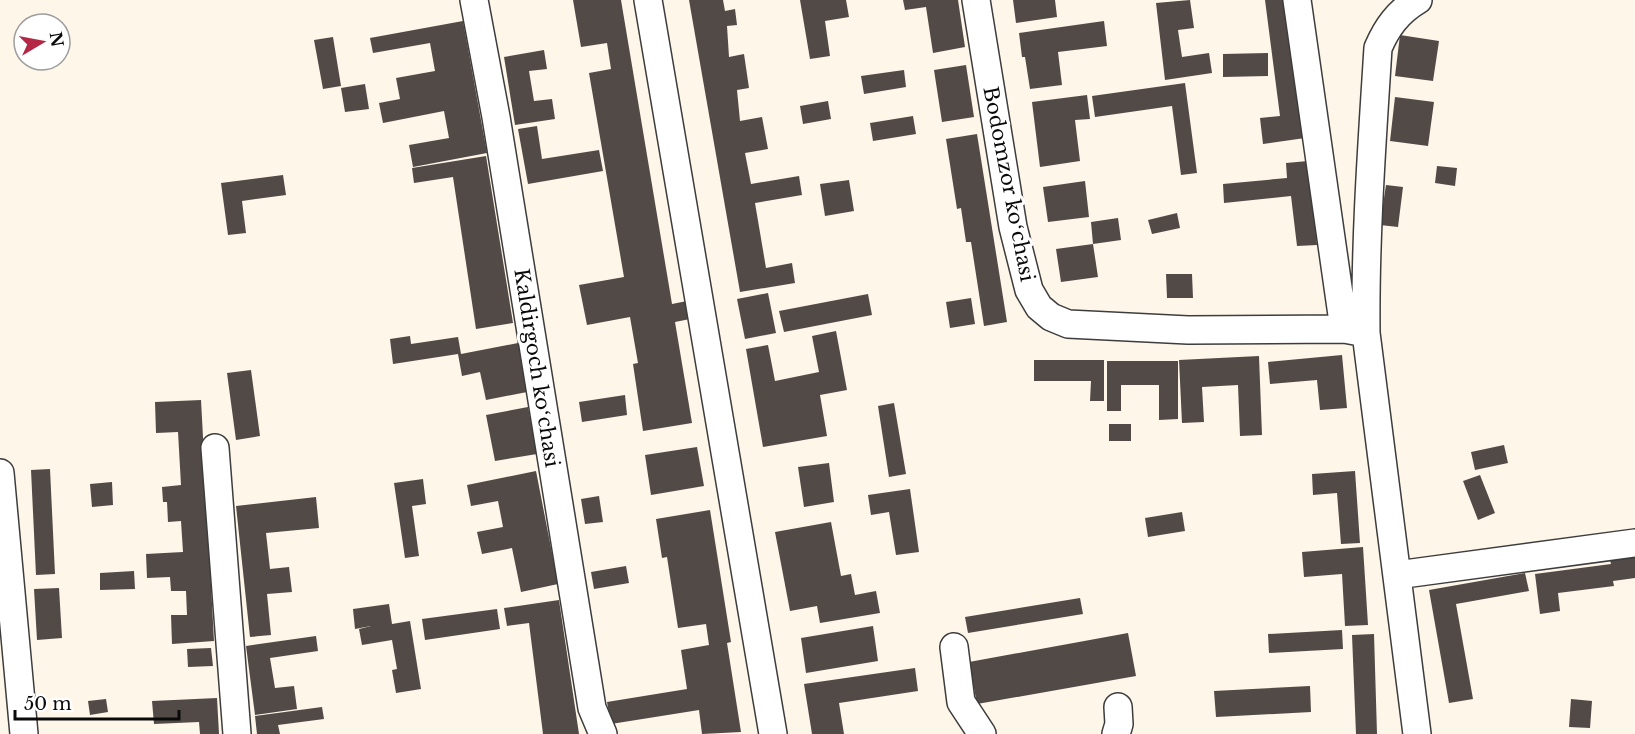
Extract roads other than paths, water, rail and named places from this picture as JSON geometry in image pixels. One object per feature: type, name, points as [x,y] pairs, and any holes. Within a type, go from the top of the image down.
[{"type":"street","name":"Kaldirgoch koʻchasi","points":[[474,0],[496,117],[592,708],[603,734]]},
{"type":"street","points":[[648,0],[773,734]]},
{"type":"street","name":"Bodomzor koʻchasi","points":[[976,0],[1013,227],[1029,290],[1039,307],[1051,317],[1068,324],[1188,330],[1355,331]]},
{"type":"street","points":[[1297,0],[1397,575],[1417,734]]},
{"type":"street","points":[[1355,331],[1367,212],[1378,48],[1387,28],[1401,12],[1418,0]]},
{"type":"street","points":[[215,448],[237,734]]},
{"type":"street","points":[[0,473],[24,734]]},
{"type":"street","points":[[1397,575],[1635,543]]},
{"type":"street","points":[[954,647],[961,702],[982,734]]},
{"type":"street","points":[[1116,734],[1119,724],[1118,707]]}]
